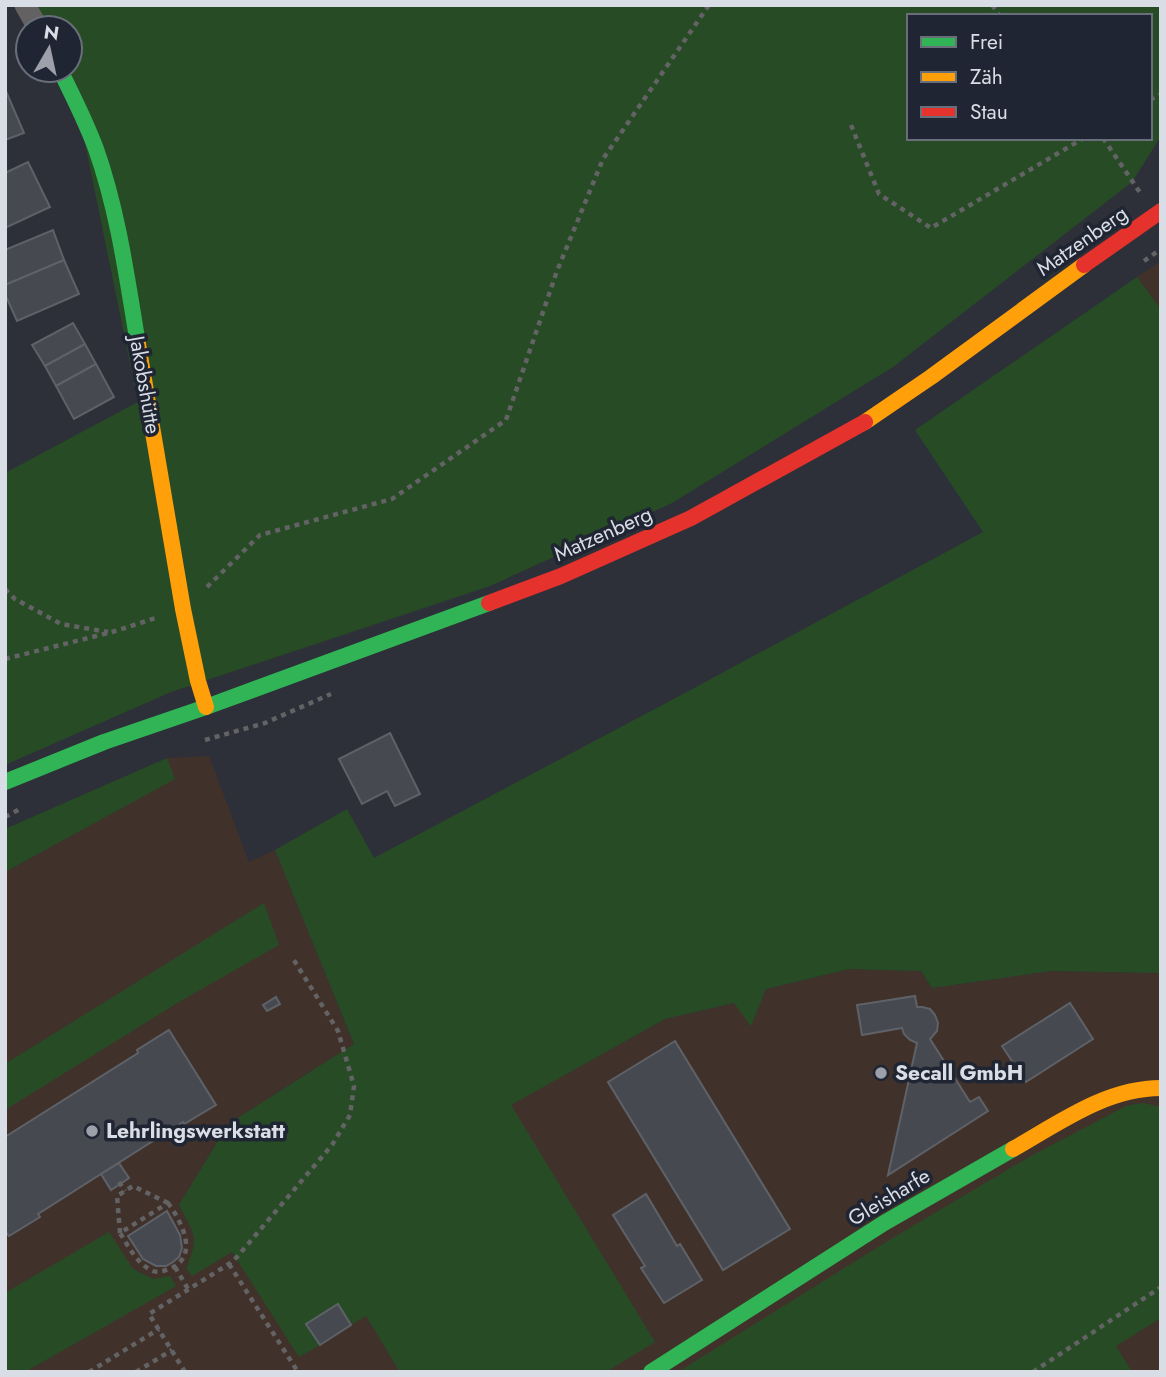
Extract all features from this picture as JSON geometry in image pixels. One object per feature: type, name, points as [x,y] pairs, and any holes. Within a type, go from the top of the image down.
[{"type":"street","name":"Jakobshütte","points":[[67,84],[96,149],[120,239],[183,609],[206,708]]},
{"type":"street","name":"Matzenberg","points":[[5,782],[146,726],[206,708],[561,576],[691,518],[858,427],[1158,213]]},
{"type":"street","name":"Gleisharfe","points":[[651,1372],[884,1223],[1093,1104],[1144,1088],[1161,1088]]},
{"type":"path","points":[[5,659],[112,632],[183,609],[260,535],[392,499],[506,419],[557,271],[603,159],[709,5]]},
{"type":"path","points":[[851,125],[878,194],[931,228],[1081,140]]},
{"type":"path","points":[[1104,140],[1158,213]]},
{"type":"path","points":[[5,589],[15,599],[61,624],[112,632]]},
{"type":"path","points":[[185,1372],[149,1314],[237,1257],[332,1145],[350,1115],[354,1086],[338,1031],[292,957]]},
{"type":"path","points":[[119,1182],[125,1191]]},
{"type":"path","points":[[132,1186],[168,1203],[185,1234],[187,1247],[183,1259],[175,1267],[155,1272],[140,1262],[130,1250],[120,1233],[117,1196],[125,1191],[132,1186]]},
{"type":"path","points":[[120,1233],[168,1203]]},
{"type":"path","points":[[229,1264],[298,1372]]},
{"type":"path","points":[[175,1267],[188,1289]]},
{"type":"path","points":[[1033,1372],[1161,1287]]},
{"type":"path","points":[[89,1372],[159,1329]]},
{"type":"path","points":[[136,1372],[172,1350]]},
{"type":"shaded area","points":[[1161,261],[1161,310],[1137,277]]},
{"type":"shaded area","points":[[209,756],[249,862],[275,850],[354,1044],[228,1124],[179,1205],[194,1232],[195,1249],[186,1268],[231,1252],[240,1265],[510,1105],[665,1019],[734,1003],[766,989],[849,969],[921,971],[932,988],[1051,971],[1161,973],[1161,1372],[25,1372],[176,1285],[153,1279],[133,1269],[5,1293],[5,872],[174,779],[167,758]]},
{"type":"green space","points":[[15,5],[1161,5],[1161,136],[1132,182],[893,367],[672,503],[490,586],[171,692],[5,765],[5,473],[138,402],[73,84],[84,84],[84,14],[20,14]]},
{"type":"green space","points":[[1137,277],[1161,310],[1161,973],[1051,971],[932,988],[921,971],[849,969],[766,989],[751,1026],[734,1003],[665,1019],[511,1105],[655,1342],[606,1372],[400,1372],[366,1316],[351,1325],[337,1305],[320,1345],[299,1357],[232,1252],[192,1276],[186,1268],[193,1249],[193,1235],[179,1205],[228,1124],[354,1044],[275,850],[347,809],[374,858],[983,532],[915,430]]},
{"type":"green space","points":[[167,758],[175,779],[5,872],[5,829]]},
{"type":"green space","points":[[264,903],[279,945],[179,1002],[5,1110],[5,1064]]},
{"type":"green space","points":[[1143,1103],[1161,1107],[1161,1318],[1116,1346],[1132,1372],[678,1372],[891,1239],[1029,1157],[1126,1106]]},
{"type":"green space","points":[[109,1232],[133,1269],[153,1279],[170,1276],[176,1286],[25,1372],[5,1372],[5,1293]]},
{"type":"building","points":[[5,89],[24,133],[5,140]]},
{"type":"building","points":[[28,162],[50,207],[5,228],[5,173]]},
{"type":"building","points":[[53,230],[64,260],[5,285],[5,250]]},
{"type":"building","points":[[64,260],[79,294],[17,321],[5,294],[5,285]]},
{"type":"building","points":[[73,323],[85,344],[45,366],[32,345]]},
{"type":"building","points":[[85,344],[96,364],[56,386],[45,366]]},
{"type":"building","points":[[96,364],[114,397],[74,419],[56,386]]},
{"type":"building","points":[[390,733],[420,794],[395,806],[387,791],[362,804],[339,759]]},
{"type":"building","points":[[915,996],[917,1007],[930,1009],[938,1023],[937,1031],[930,1039],[970,1102],[979,1097],[988,1111],[888,1175],[917,1043],[904,1034],[902,1028],[862,1035],[857,1005]]},
{"type":"building","points":[[276,997],[280,1004],[267,1011],[263,1005]]},
{"type":"building","points":[[1070,1003],[1093,1039],[1026,1082],[1002,1046]]},
{"type":"building","name":"Lehrlingswerkstatt","points":[[169,1030],[216,1105],[184,1124],[183,1122],[38,1214],[40,1217],[9,1236],[5,1231],[5,1137],[138,1053],[137,1050]]},
{"type":"building","points":[[675,1041],[790,1229],[723,1270],[608,1082]]},
{"type":"building","points":[[119,1163],[129,1178],[111,1190],[101,1174]]},
{"type":"building","points":[[646,1194],[677,1246],[680,1244],[702,1280],[664,1303],[641,1268],[645,1266],[613,1215]]},
{"type":"building","points":[[167,1211],[180,1235],[182,1248],[179,1257],[173,1262],[166,1266],[156,1266],[143,1259],[128,1236]]},
{"type":"building","points":[[338,1304],[351,1325],[320,1345],[306,1324]]},
{"type":"traffic: fast","points":[[67,84],[104,172],[121,245],[138,344]]},
{"type":"traffic: fast","points":[[5,782],[104,742],[489,603]]},
{"type":"traffic: fast","points":[[651,1372],[884,1223],[1013,1149]]},
{"type":"traffic: slow","points":[[865,422],[1084,265]]},
{"type":"traffic: slow","points":[[138,344],[183,609],[206,707]]},
{"type":"traffic: slow","points":[[1013,1149],[1102,1100],[1161,1088]]},
{"type":"traffic: jam","points":[[1084,265],[1161,211]]},
{"type":"traffic: jam","points":[[489,603],[561,576],[691,518],[865,422]]},
{"type":"place","name":"Secall GmbH","points":[[881,1073]]},
{"type":"place","name":"Lehrlingswerkstatt","points":[[92,1131]]}]
